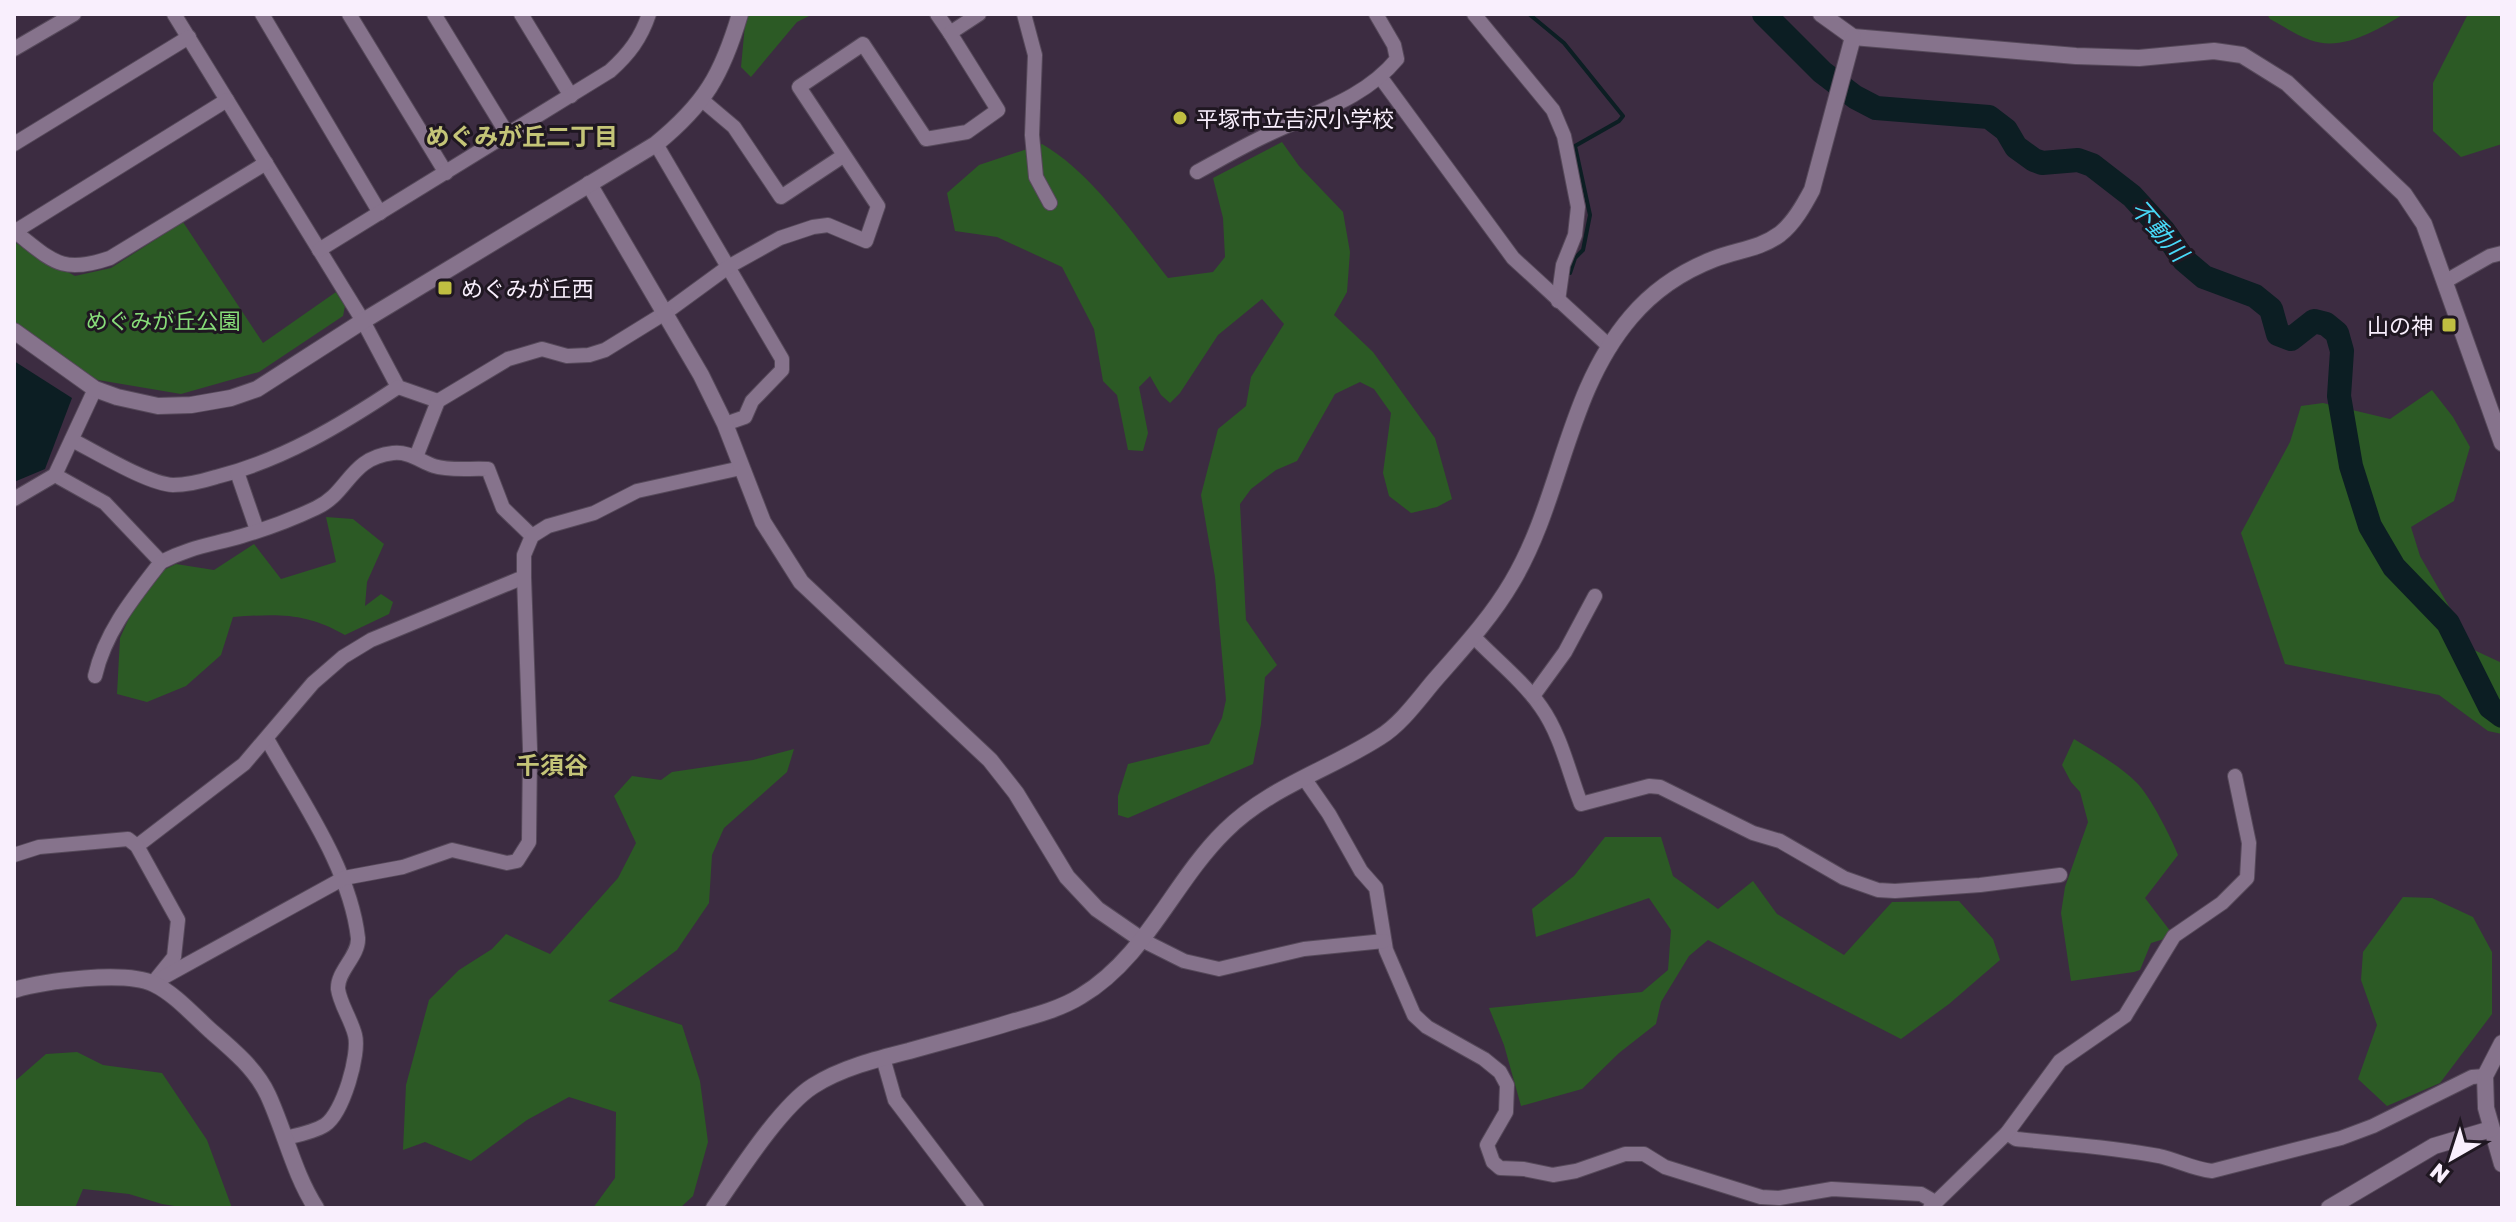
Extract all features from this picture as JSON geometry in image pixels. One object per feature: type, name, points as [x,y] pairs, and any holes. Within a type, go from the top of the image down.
[{"type":"street","points":[[14,49],[74,14]]},
{"type":"street","points":[[174,14],[363,321],[398,387],[438,401]]},
{"type":"street","points":[[262,14],[380,213]]},
{"type":"street","points":[[349,14],[446,173]]},
{"type":"street","points":[[434,14],[508,135]]},
{"type":"street","points":[[521,14],[571,96]]},
{"type":"street","points":[[319,250],[610,71],[629,54],[649,14]]},
{"type":"street","points":[[14,331],[95,389],[158,406],[191,405],[231,398],[257,389],[363,321],[656,144],[702,100],[730,46],[740,14]]},
{"type":"street","points":[[416,457],[438,401],[508,359],[542,349],[567,356],[589,355],[605,350],[665,313],[728,267],[780,238],[813,227],[828,225],[866,241],[878,206],[799,87],[863,44],[926,139],[967,132],[998,110],[937,14]]},
{"type":"street","points":[[950,33],[979,14]]},
{"type":"street","points":[[1024,14],[1035,55],[1032,135],[1036,177],[1050,203]]},
{"type":"street","points":[[1197,172],[1267,135],[1341,102],[1381,78],[1397,59],[1394,45],[1376,14]]},
{"type":"street","points":[[1474,14],[1553,110],[1564,136],[1578,207],[1575,235],[1563,265],[1558,301]]},
{"type":"street","points":[[1821,14],[1853,37],[2076,56],[2139,58],[2214,51],[2242,55],[2287,83],[2404,194],[2424,224],[2502,443]]},
{"type":"street","points":[[14,144],[189,37]]},
{"type":"street","points":[[714,1208],[786,1111],[811,1087],[844,1071],[883,1058],[1040,1014],[1081,997],[1126,961],[1224,831],[1252,807],[1385,734],[1473,636],[1514,579],[1537,531],[1576,415],[1595,372],[1632,316],[1661,288],[1717,258],[1755,248],[1782,233],[1803,208],[1812,190],[1853,37]]},
{"type":"street","points":[[1381,78],[1513,258],[1610,347]]},
{"type":"street","points":[[227,100],[14,231],[60,264],[85,267],[110,258],[266,163]]},
{"type":"street","points":[[702,100],[734,127],[781,197],[843,156]]},
{"type":"street","points":[[656,144],[782,359],[782,370],[752,401],[745,417],[725,424]]},
{"type":"street","points":[[589,184],[701,375],[725,424],[763,522],[801,582],[990,760],[1016,793],[1067,877],[1097,909],[1142,940],[1184,961],[1219,969],[1304,949],[1384,941]]},
{"type":"street","points":[[2446,281],[2490,256],[2502,253]]},
{"type":"street","points":[[72,440],[151,479],[172,485],[200,481],[237,472],[293,450],[325,434],[398,387]]},
{"type":"street","points":[[14,499],[55,475],[95,389]]},
{"type":"street","points":[[95,676],[100,653],[113,628],[161,562],[186,549],[257,530],[319,507],[337,493],[354,470],[373,458],[397,452],[435,467],[488,469],[503,508],[532,536]]},
{"type":"street","points":[[153,983],[344,878],[403,867],[452,850],[507,863],[517,861],[529,842],[530,749],[524,555],[532,536],[548,526],[594,513],[637,491],[741,468]]},
{"type":"street","points":[[237,472],[257,530]]},
{"type":"street","points":[[55,475],[105,503],[161,562]]},
{"type":"street","points":[[137,846],[244,764],[313,683],[343,657],[371,640],[524,577]]},
{"type":"street","points":[[1533,696],[1565,652],[1595,596]]},
{"type":"street","points":[[1473,636],[1533,696],[1551,725],[1581,804],[1649,786],[1660,787],[1753,833],[1780,841],[1844,878],[1878,890],[1980,885],[2060,875]]},
{"type":"street","points":[[267,739],[344,878],[358,942],[339,981],[338,990],[355,1036],[357,1054],[333,1117],[311,1131],[285,1138]]},
{"type":"street","points":[[1304,778],[1329,814],[1361,871],[1376,888],[1384,941],[1414,1015],[1427,1027],[1484,1059],[1500,1072],[1507,1085],[1506,1112],[1487,1145],[1493,1162],[1500,1168],[1553,1175],[1576,1171],[1625,1154],[1644,1154],[1665,1167],[1761,1197],[1779,1198],[1832,1189],[1921,1194],[1932,1205],[2007,1133],[2060,1061],[2125,1016],[2174,936],[2222,903],[2247,878],[2249,843],[2235,776]]},
{"type":"street","points":[[14,855],[39,847],[128,839],[137,846],[178,920],[174,957],[153,983]]},
{"type":"street","points":[[14,990],[71,979],[133,979],[153,983],[240,1056],[267,1092],[303,1185],[316,1208]]},
{"type":"street","points":[[2502,1043],[2485,1076],[2486,1108],[2502,1164]]},
{"type":"street","points":[[883,1058],[895,1100],[977,1208]]},
{"type":"street","points":[[2007,1133],[2016,1139],[2163,1157],[2193,1169],[2212,1171],[2341,1138],[2373,1126],[2472,1077],[2485,1076]]},
{"type":"street","points":[[2329,1208],[2434,1146],[2491,1129]]},
{"type":"green space","points":[[746,14],[813,14],[797,22],[751,77],[741,67]]},
{"type":"green space","points":[[2267,14],[2404,14],[2359,38],[2322,43],[2305,38],[2270,19]]},
{"type":"green space","points":[[2468,14],[2502,14],[2502,144],[2461,157],[2433,131],[2433,83]]},
{"type":"green space","points":[[1282,142],[1299,166],[1343,212],[1350,252],[1347,292],[1334,315],[1373,352],[1435,438],[1452,499],[1437,507],[1411,513],[1389,496],[1383,473],[1391,413],[1374,389],[1360,382],[1335,394],[1297,461],[1276,470],[1251,489],[1240,504],[1246,620],[1277,665],[1265,677],[1261,724],[1253,764],[1128,818],[1118,815],[1118,796],[1128,764],[1209,744],[1222,718],[1226,700],[1215,577],[1201,495],[1218,429],[1246,406],[1251,377],[1284,324],[1262,299],[1218,335],[1180,393],[1170,403],[1161,395],[1150,376],[1139,387],[1148,433],[1143,451],[1128,450],[1117,395],[1103,381],[1094,329],[1062,267],[997,237],[955,231],[947,193],[979,165],[1042,144],[1094,187],[1168,278],[1213,272],[1225,257],[1223,218],[1213,178]]},
{"type":"green space","name":"めぐみが丘公園","points":[[183,222],[263,343],[336,292],[345,306],[343,316],[259,372],[181,394],[98,380],[67,362],[14,322],[14,242],[75,276],[111,268]]},
{"type":"green space","points":[[2432,390],[2453,417],[2470,447],[2454,501],[2411,527],[2420,556],[2474,650],[2502,663],[2502,734],[2488,731],[2439,695],[2285,664],[2241,533],[2290,442],[2301,406],[2323,403],[2390,419]]},
{"type":"green space","points":[[326,517],[353,519],[384,544],[367,582],[365,606],[381,594],[393,602],[389,614],[345,635],[304,618],[263,615],[233,617],[221,655],[186,686],[147,702],[117,694],[120,638],[147,578],[176,564],[214,570],[254,544],[281,579],[336,562]]},
{"type":"green space","points":[[2074,739],[2137,783],[2160,817],[2178,855],[2145,898],[2174,936],[2151,943],[2140,970],[2071,981],[2061,913],[2065,887],[2088,822],[2080,792],[2062,765]]},
{"type":"green space","points":[[794,749],[787,772],[724,828],[712,855],[709,903],[677,950],[608,1001],[682,1025],[700,1081],[708,1142],[693,1196],[680,1208],[593,1208],[615,1178],[616,1112],[569,1097],[527,1120],[471,1161],[425,1142],[403,1150],[406,1085],[429,1000],[459,970],[492,949],[506,934],[550,954],[618,878],[636,843],[614,796],[632,776],[661,780],[672,772],[753,760]]},
{"type":"green space","points":[[1605,837],[1661,837],[1673,876],[1718,909],[1753,881],[1777,914],[1844,955],[1892,902],[1959,901],[1993,939],[2000,960],[1949,1004],[1901,1039],[1708,940],[1689,956],[1661,1002],[1656,1024],[1619,1053],[1582,1089],[1521,1106],[1504,1045],[1489,1008],[1642,992],[1668,970],[1671,930],[1649,898],[1536,937],[1532,909],[1574,876]]},
{"type":"green space","points":[[2403,897],[2432,898],[2473,917],[2492,952],[2492,1014],[2440,1083],[2387,1106],[2358,1079],[2377,1025],[2361,980],[2363,952]]},
{"type":"green space","points":[[77,1052],[103,1065],[162,1073],[207,1140],[232,1208],[187,1208],[129,1194],[83,1189],[75,1208],[14,1208],[14,1082],[46,1054]]},
{"type":"water","points":[[14,361],[72,398],[45,469],[14,482]]},
{"type":"waterway","points":[[1529,14],[1564,43],[1623,116],[1575,146],[1590,215],[1583,250],[1575,258],[1570,273]]},
{"type":"waterway","name":"不動川","points":[[1764,14],[1822,72],[1855,97],[1876,108],[1989,117],[2006,130],[2016,147],[2034,160],[2042,163],[2078,160],[2092,165],[2132,196],[2163,230],[2184,260],[2204,277],[2255,296],[2271,309],[2278,334],[2291,339],[2314,321],[2326,324],[2337,333],[2342,351],[2339,396],[2351,466],[2370,526],[2394,567],[2448,623],[2490,707],[2502,716]]},
{"type":"place","name":"平塚市立吉沢小学校","points":[[1180,118]]},
{"type":"place","name":"めぐみが丘西","points":[[445,288]]},
{"type":"place","name":"山の神","points":[[2449,325]]},
{"type":"district","name":"めぐみが丘二丁目","points":[[522,135]]},
{"type":"district","name":"千須谷","points":[[552,764]]}]
